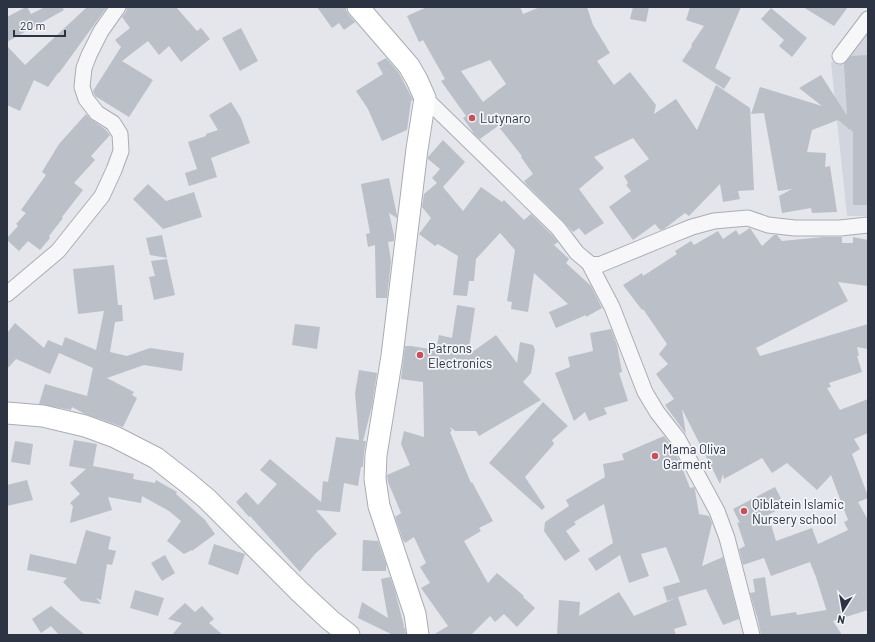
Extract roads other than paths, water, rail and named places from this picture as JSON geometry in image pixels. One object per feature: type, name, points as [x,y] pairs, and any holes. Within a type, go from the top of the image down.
[{"type":"main road","points":[[358,7],[409,66],[425,98],[417,149],[392,356],[376,455],[375,479],[379,506],[415,614],[418,635]]},
{"type":"main road","points":[[7,413],[43,416],[85,426],[115,437],[156,458],[207,499],[300,592],[330,620],[349,635]]},
{"type":"street","points":[[7,294],[58,250],[102,196],[114,170],[120,151],[120,134],[113,123],[97,113],[86,99],[82,87],[84,68],[89,55],[101,31],[118,7]]},
{"type":"street","points":[[840,56],[868,19]]},
{"type":"street","points":[[425,98],[558,228],[577,253],[588,264],[612,307],[645,392],[657,412],[678,439],[717,511],[727,538],[752,635]]},
{"type":"street","points":[[588,264],[599,265],[692,227],[714,221],[748,218],[768,225],[795,228],[840,228],[868,225]]},
{"type":"place","name":"Lutynaro","points":[[472,118]]},
{"type":"place","name":"Patrons Electronics","points":[[420,355]]},
{"type":"place","name":"Mama Oliva Garment","points":[[655,456]]},
{"type":"place","name":"Qiblatein Islamic Nursery school","points":[[744,511]]}]
